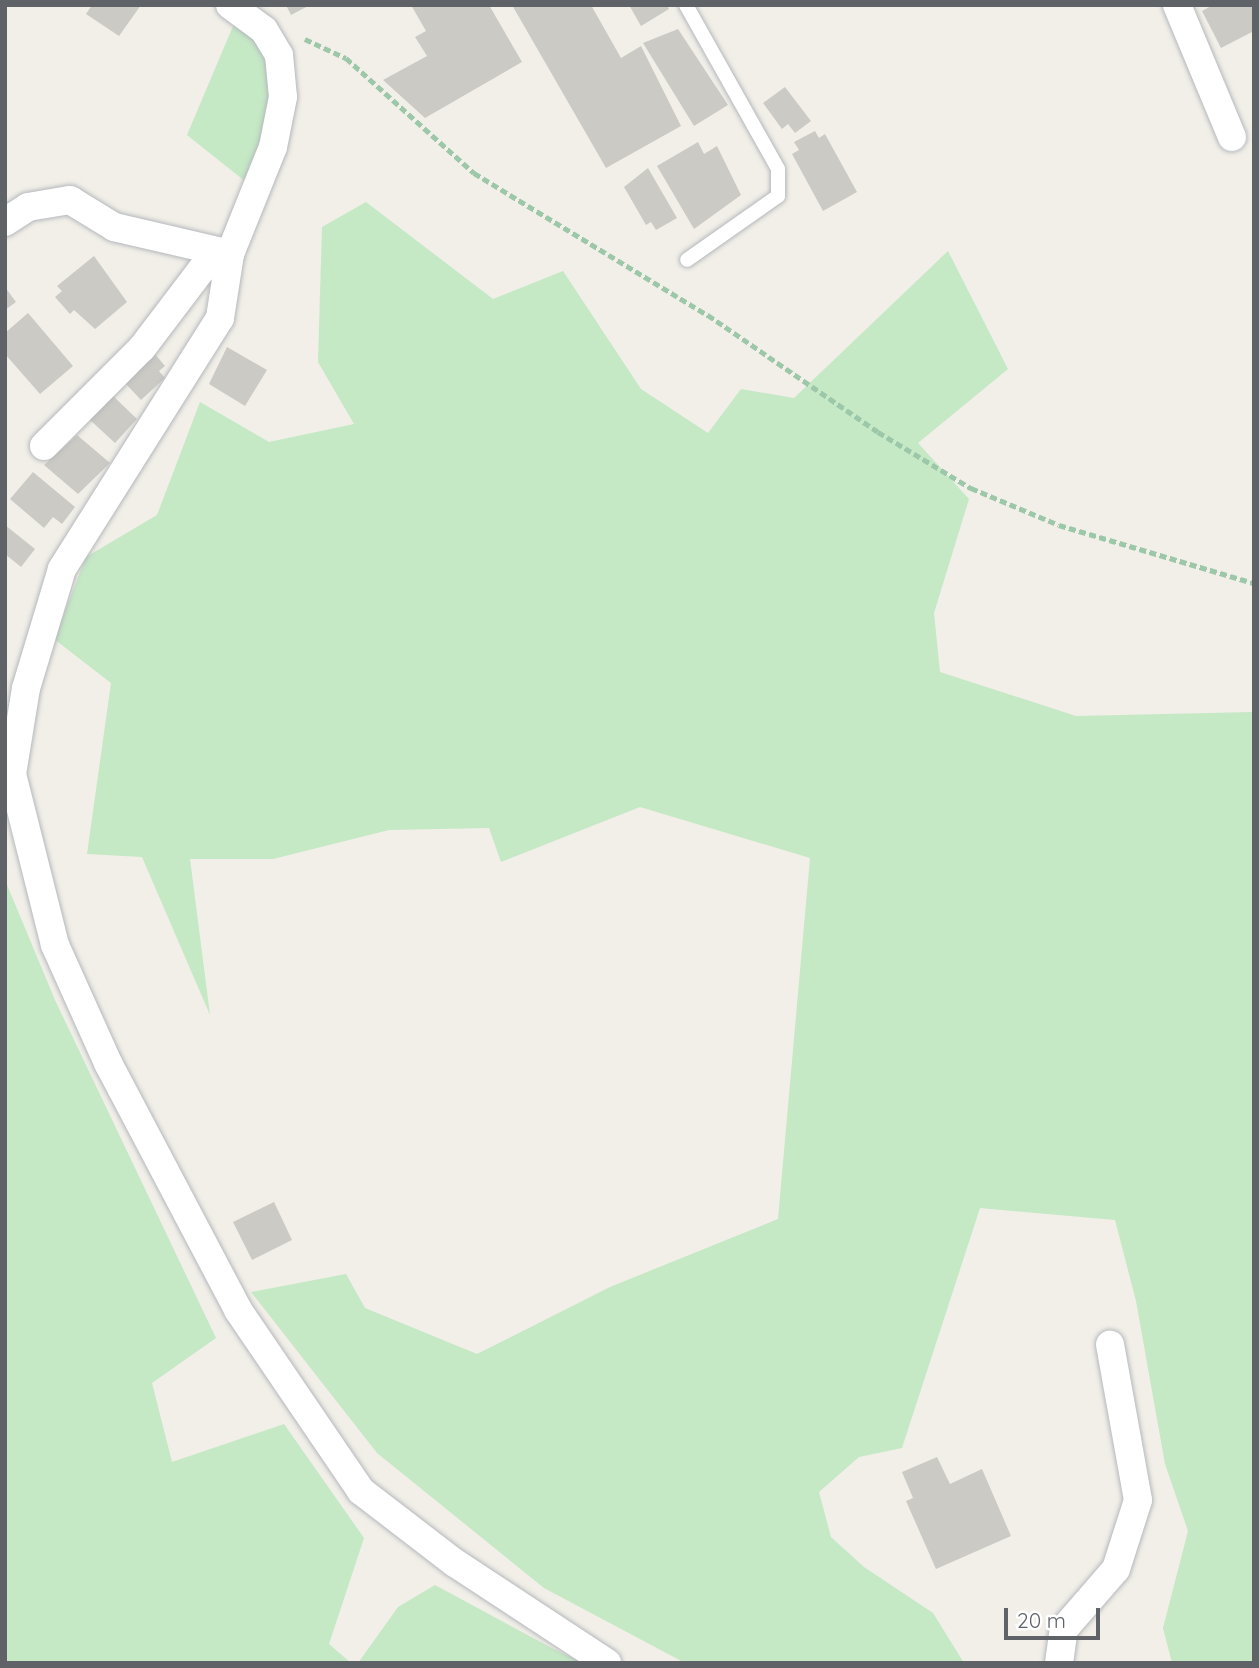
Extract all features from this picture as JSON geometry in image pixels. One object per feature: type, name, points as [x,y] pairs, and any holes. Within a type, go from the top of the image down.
[{"type":"street","points":[[230,5],[264,30],[279,55],[283,97],[273,147],[230,254],[220,318],[62,569],[26,688],[12,774],[55,944],[108,1063],[238,1310],[361,1491],[455,1563],[607,1663]]},
{"type":"street","points":[[1177,5],[1232,137]]},
{"type":"street","points":[[5,222],[28,207],[70,200],[114,228],[230,254]]},
{"type":"street","points":[[44,446],[142,348],[202,269],[230,254]]},
{"type":"street","points":[[1059,1663],[1063,1629],[1116,1569],[1138,1500],[1110,1345]]},
{"type":"lane","points":[[686,5],[778,169],[778,196],[687,260]]},
{"type":"path","points":[[264,30],[292,34],[346,58],[474,173],[708,315],[878,432],[971,488],[1059,525],[1254,583]]},
{"type":"green space","points":[[239,12],[279,55],[256,190],[187,135]]},
{"type":"green space","points":[[366,202],[493,299],[563,271],[641,389],[708,433],[741,389],[794,398],[948,251],[1008,369],[918,443],[969,499],[934,613],[940,672],[1076,716],[1254,712],[1254,1663],[1172,1663],[1163,1628],[1188,1531],[1165,1464],[1136,1301],[1115,1220],[980,1208],[902,1448],[859,1457],[819,1492],[831,1537],[864,1567],[933,1613],[964,1663],[685,1663],[544,1588],[377,1453],[251,1292],[346,1274],[365,1308],[477,1354],[610,1287],[778,1219],[810,858],[640,807],[501,862],[489,828],[389,830],[273,859],[190,859],[210,1015],[142,857],[87,854],[111,683],[54,639],[86,557],[157,515],[200,402],[269,442],[354,424],[318,362],[322,227]]},
{"type":"green space","points":[[5,880],[55,1000],[216,1338],[152,1383],[172,1462],[284,1424],[364,1538],[329,1644],[351,1663],[5,1663]]},
{"type":"green space","points":[[435,1585],[583,1663],[358,1663],[398,1607]]},
{"type":"building","points":[[92,5],[141,5],[119,36],[86,14]]},
{"type":"building","points":[[286,5],[310,5],[291,15]]},
{"type":"building","points":[[411,5],[489,5],[522,62],[425,118],[383,80],[427,56],[415,37],[426,31]]},
{"type":"building","points":[[512,5],[591,5],[621,58],[641,46],[681,126],[606,168]]},
{"type":"building","points":[[629,5],[667,5],[669,9],[641,26]]},
{"type":"building","points":[[1213,5],[1254,5],[1254,31],[1221,48],[1202,11]]},
{"type":"building","points":[[678,29],[728,105],[694,126],[643,43]]},
{"type":"building","points":[[785,87],[811,121],[795,133],[788,124],[782,129],[763,103]]},
{"type":"building","points":[[815,131],[819,138],[825,134],[857,192],[823,211],[792,154],[799,150],[794,142]]},
{"type":"building","points":[[698,142],[704,154],[717,146],[741,195],[694,229],[657,166]]},
{"type":"building","points":[[648,168],[677,218],[656,230],[651,222],[646,225],[624,187]]},
{"type":"building","points":[[94,256],[127,302],[95,329],[74,310],[70,314],[55,297],[62,291],[57,286]]},
{"type":"building","points":[[5,287],[16,302],[5,310]]},
{"type":"building","points":[[28,313],[73,366],[40,394],[5,354],[5,333]]},
{"type":"building","points":[[227,347],[267,370],[245,406],[209,384]]},
{"type":"building","points":[[155,354],[165,366],[159,371],[165,378],[141,400],[125,383]]},
{"type":"building","points":[[112,395],[137,419],[115,443],[89,419]]},
{"type":"building","points":[[77,435],[110,463],[78,494],[44,465]]},
{"type":"building","points":[[33,472],[75,507],[62,524],[53,517],[44,528],[10,499]]},
{"type":"building","points":[[5,525],[35,549],[21,567],[5,554]]},
{"type":"building","points":[[274,1202],[292,1240],[252,1260],[233,1222]]},
{"type":"building","points":[[937,1457],[950,1484],[982,1469],[1011,1536],[936,1569],[906,1501],[913,1498],[902,1472]]}]
